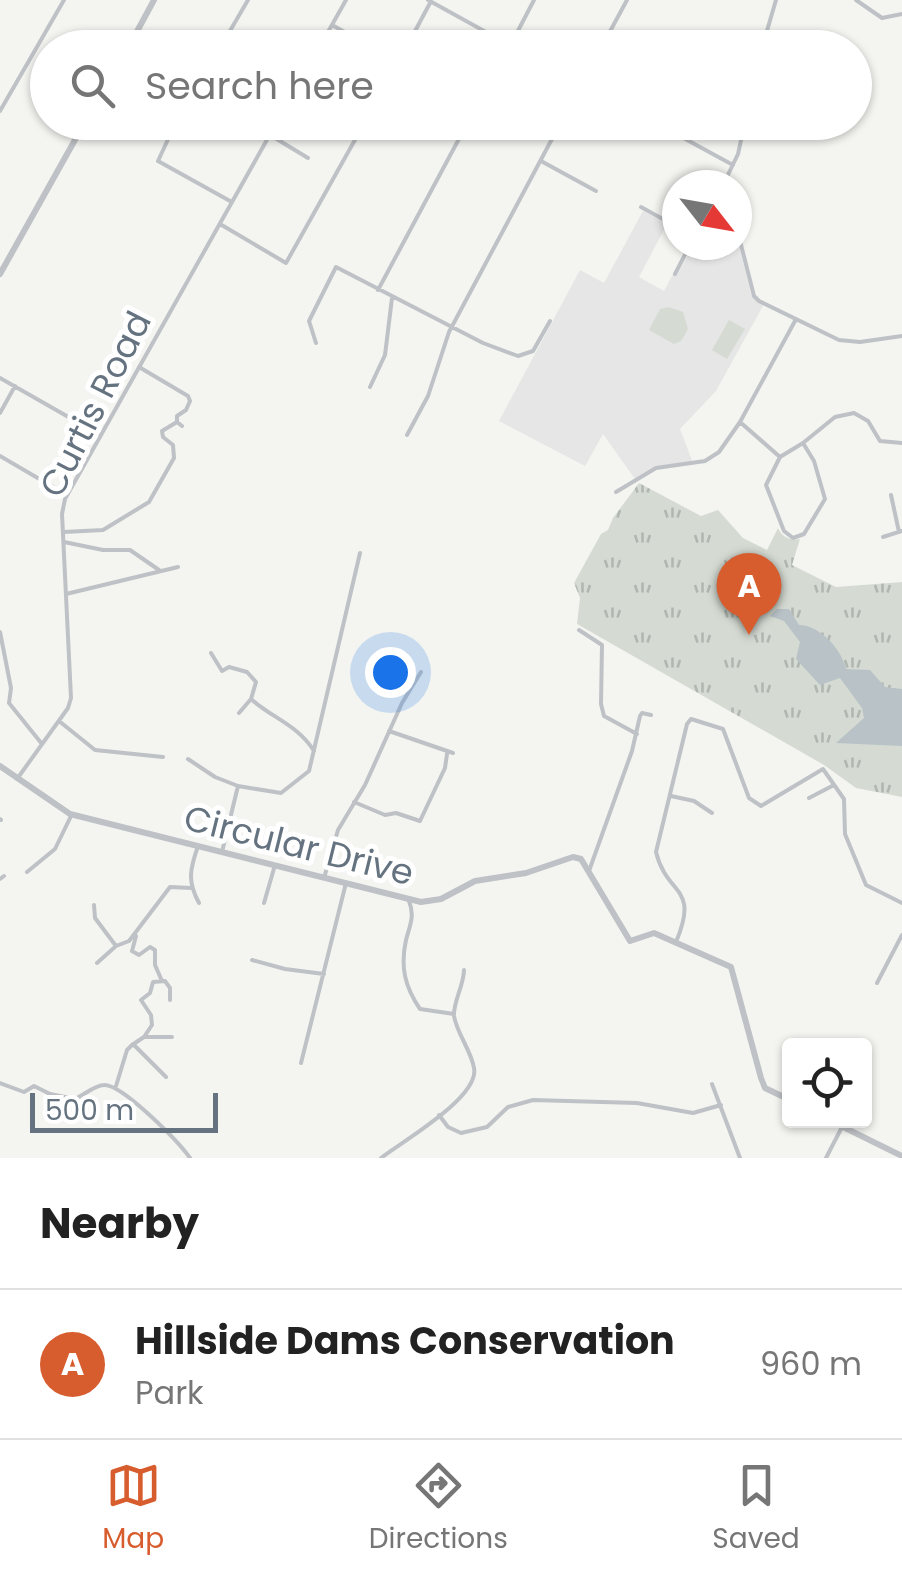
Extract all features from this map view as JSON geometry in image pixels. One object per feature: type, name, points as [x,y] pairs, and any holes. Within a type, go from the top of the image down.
[{"type":"street","points":[[47,30],[64,0]]},
{"type":"street","points":[[138,30],[154,0]]},
{"type":"street","points":[[230,30],[248,0]]},
{"type":"street","points":[[329,30],[346,0]]},
{"type":"street","points":[[519,30],[534,0]]},
{"type":"street","points":[[611,30],[627,0]]},
{"type":"street","points":[[767,30],[776,0]]},
{"type":"street","points":[[856,0],[878,17],[902,14]]},
{"type":"street","points":[[415,30],[430,1],[481,30]]},
{"type":"street","points":[[332,24],[342,30]]},
{"type":"street","points":[[0,111],[30,59]]},
{"type":"street","points":[[0,274],[75,140]]},
{"type":"street","points":[[167,140],[158,160],[231,202]]},
{"type":"street","name":"Curtis Road","points":[[17,779],[71,698],[63,532],[67,496],[267,140]]},
{"type":"street","points":[[278,140],[308,158]]},
{"type":"street","points":[[220,224],[286,263],[355,140]]},
{"type":"street","points":[[378,290],[458,140]]},
{"type":"street","points":[[407,435],[430,392],[451,328],[552,140]]},
{"type":"street","points":[[687,140],[733,165]]},
{"type":"street","points":[[730,170],[740,140]]},
{"type":"street","points":[[541,162],[596,191]]},
{"type":"street","points":[[641,207],[662,219]]},
{"type":"street","points":[[675,274],[682,260]]},
{"type":"street","points":[[745,260],[755,297],[824,336],[846,342],[902,336]]},
{"type":"street","points":[[316,343],[309,321],[336,267],[451,328],[521,356],[533,350],[550,322]]},
{"type":"street","points":[[370,387],[385,355],[392,298]]},
{"type":"street","points":[[616,492],[656,468],[709,460],[724,446],[795,321]]},
{"type":"street","points":[[63,532],[103,530],[149,502],[174,458],[173,445],[163,438],[162,431],[179,424],[190,398],[139,368]]},
{"type":"street","points":[[0,378],[101,435]]},
{"type":"street","points":[[0,413],[15,386]]},
{"type":"street","points":[[803,443],[814,462],[825,498],[802,537],[793,538],[784,531],[767,490],[780,457],[835,417],[854,412],[868,420],[880,441],[902,443]]},
{"type":"street","points":[[740,422],[780,457]]},
{"type":"street","points":[[0,456],[67,496]]},
{"type":"street","points":[[883,538],[901,532],[891,495]]},
{"type":"street","points":[[64,542],[103,550],[130,550],[159,570]]},
{"type":"street","points":[[188,759],[214,777],[238,786],[281,793],[309,771],[360,553]]},
{"type":"street","points":[[66,594],[178,567]]},
{"type":"street","points":[[579,630],[602,645],[604,716],[637,734]]},
{"type":"street","points":[[0,632],[9,703],[42,744]]},
{"type":"street","points":[[211,652],[222,671],[229,668],[253,676],[256,682],[251,699],[239,714]]},
{"type":"street","points":[[324,878],[338,830],[421,672]]},
{"type":"street","points":[[251,699],[286,721],[314,750]]},
{"type":"street","points":[[651,715],[642,713],[588,870],[630,940],[654,933],[731,967],[760,1078],[765,1088],[782,1096]]},
{"type":"street","points":[[676,942],[686,906],[656,854],[686,724],[691,719],[724,729],[752,801],[764,806],[822,769],[844,799],[844,834],[866,885],[902,904]]},
{"type":"street","points":[[59,720],[95,750],[163,757]]},
{"type":"street","points":[[353,802],[385,815],[396,813],[420,822],[450,754],[390,731]]},
{"type":"street","name":"Circular Drive","points":[[0,766],[72,814],[408,900],[441,900],[474,880],[526,873],[573,857],[581,859],[588,870]]},
{"type":"street","points":[[809,798],[834,784]]},
{"type":"street","points":[[222,852],[238,786]]},
{"type":"street","points":[[669,796],[694,801],[712,813]]},
{"type":"street","points":[[26,872],[55,849],[72,814]]},
{"type":"street","points":[[198,846],[188,874],[190,888],[200,903]]},
{"type":"street","points":[[264,903],[275,865]]},
{"type":"street","points":[[301,1063],[346,884]]},
{"type":"street","points":[[96,963],[116,946],[129,941],[170,887],[190,888]]},
{"type":"street","points":[[408,900],[413,911],[406,942],[404,986],[425,1012],[454,1014]]},
{"type":"street","points":[[94,906],[96,918],[116,946]]},
{"type":"street","points":[[137,931],[132,951],[139,955],[150,946],[155,950],[155,965],[170,988],[170,1000]]},
{"type":"street","points":[[876,983],[902,935]]},
{"type":"street","points":[[252,960],[286,970],[324,974]]},
{"type":"street","points":[[381,1158],[465,1096],[474,1075],[454,1014],[464,970]]},
{"type":"street","points":[[162,981],[153,982],[150,992],[141,1000],[151,1015],[152,1025],[127,1050],[116,1088],[118,1094],[138,1104],[190,1158]]},
{"type":"street","points":[[144,1037],[172,1037]]},
{"type":"street","points":[[133,1044],[166,1077]]},
{"type":"street","points":[[0,1083],[24,1092],[34,1086],[75,1099],[103,1084],[116,1088]]},
{"type":"street","points":[[712,1084],[740,1158]]},
{"type":"street","points":[[439,1115],[460,1133],[487,1127],[508,1106],[532,1100],[638,1103],[694,1113],[721,1105]]},
{"type":"street","points":[[825,1158],[841,1128]]},
{"type":"street","points":[[844,1128],[902,1156]]},
{"type":"shaded area","points":[[643,211],[662,221],[662,233],[639,277],[664,291],[686,260],[743,260],[751,294],[764,304],[716,391],[680,429],[693,463],[663,465],[635,479],[603,434],[585,466],[499,421],[580,270],[604,283]]},
{"type":"shaded area","points":[[777,609],[789,609],[799,625],[822,634],[835,647],[846,669],[870,670],[885,687],[902,689],[902,746],[836,743],[864,718],[862,708],[840,678],[820,685],[796,659],[800,642],[784,621],[770,616]]},
{"type":"green space","points":[[669,307],[683,312],[688,329],[681,341],[674,344],[649,330],[660,309]]},
{"type":"green space","points":[[729,320],[745,329],[727,359],[712,350]]},
{"type":"green space","points":[[639,483],[701,516],[718,510],[743,538],[767,550],[778,528],[787,538],[800,539],[792,565],[836,587],[902,582],[902,797],[856,788],[824,765],[577,624],[580,598],[574,583],[601,534],[608,530]]},
{"type":"place","name":"Hillside Dams Conservation","points":[[749,635]]}]
